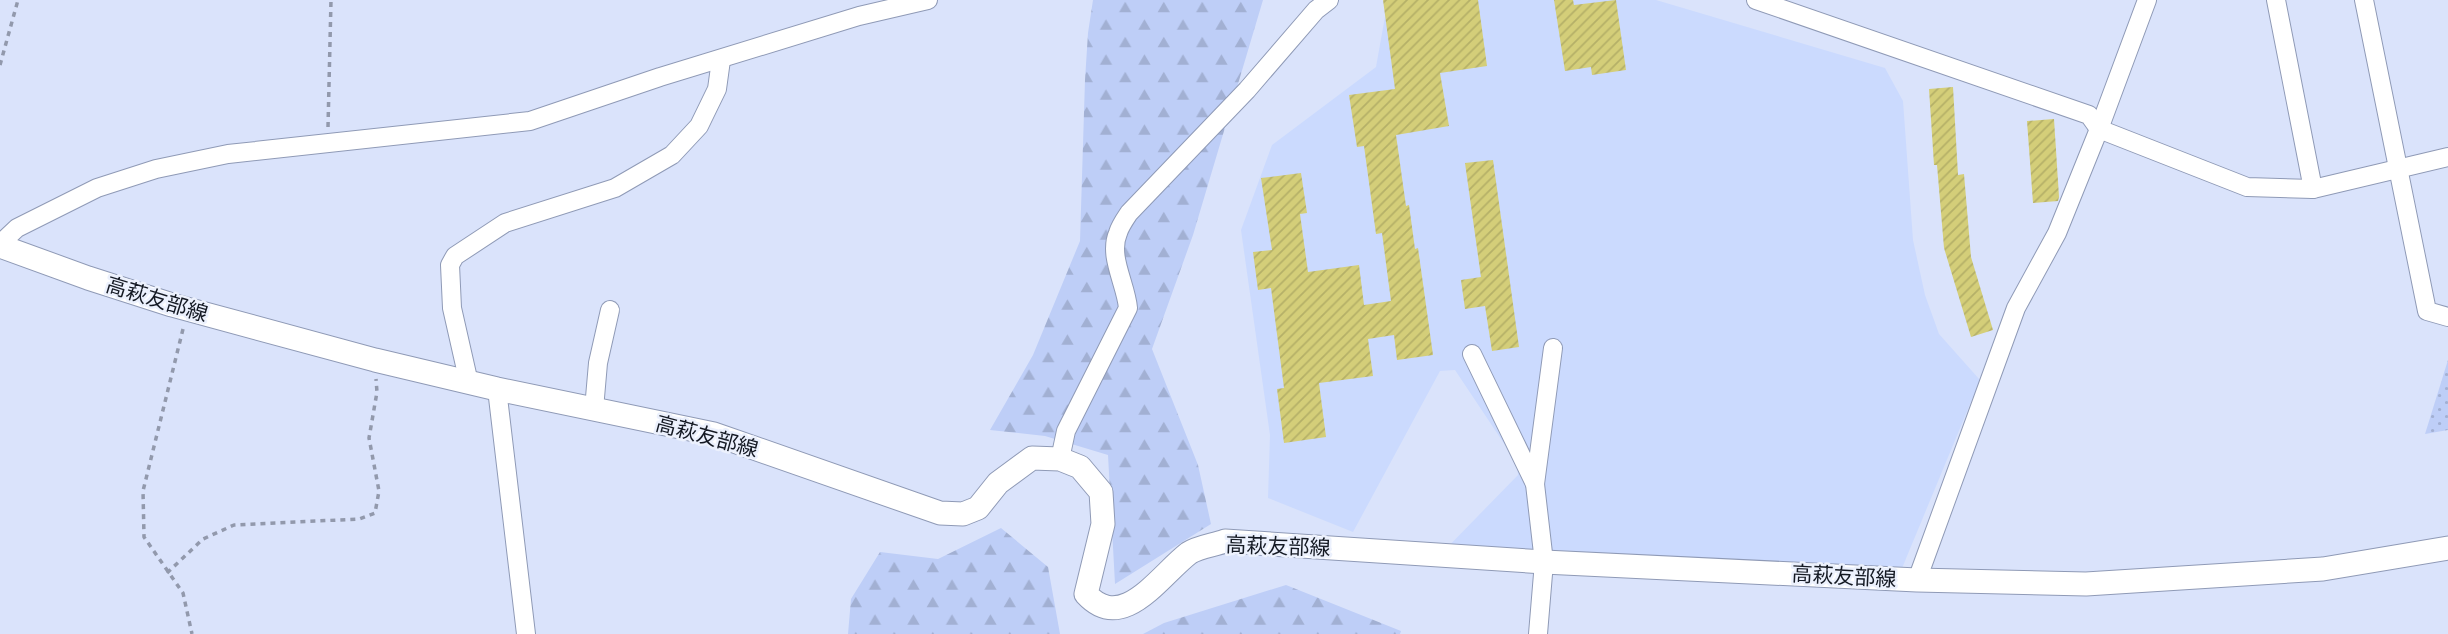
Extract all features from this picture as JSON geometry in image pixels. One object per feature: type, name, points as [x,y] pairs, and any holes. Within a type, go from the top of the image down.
[{"type":"main road","name":"高萩友部線","points":[[0,245],[88,278],[172,305],[375,360],[469,383],[714,434],[940,513],[962,514],[978,508],[998,483],[1032,458],[1060,459],[1080,467],[1101,492],[1103,524],[1086,594],[1095,610],[1107,618],[1122,618],[1147,600],[1190,553],[1225,541],[1544,562],[1917,580],[2086,584],[2323,569],[2448,548]]},
{"type":"street","points":[[0,245],[17,228],[97,188],[145,173],[228,154],[530,121],[660,77],[859,16],[928,0]]},
{"type":"street","points":[[1060,459],[1066,431],[1128,308],[1127,293],[1114,250],[1117,234],[1129,213],[1247,90],[1316,10],[1329,0]]},
{"type":"street","points":[[1756,0],[2089,115],[2099,129],[2248,187],[2313,189],[2448,157]]},
{"type":"street","points":[[1917,580],[2016,308],[2057,233],[2147,0]]},
{"type":"street","points":[[2276,0],[2313,189]]},
{"type":"street","points":[[2364,0],[2427,311],[2448,317]]},
{"type":"street","points":[[469,383],[452,307],[450,265],[456,256],[505,223],[615,188],[672,155],[699,126],[717,89],[721,60]]},
{"type":"street","points":[[594,409],[598,363],[610,310]]},
{"type":"street","points":[[1538,634],[1544,562],[1535,484],[1553,348]]},
{"type":"street","points":[[1472,354],[1535,484]]},
{"type":"street","points":[[497,389],[526,634]]},
{"type":"path","points":[[0,65],[18,0]]},
{"type":"path","points":[[328,142],[331,0]]},
{"type":"path","points":[[172,305],[186,318],[143,491],[144,537],[183,593],[192,634]]},
{"type":"path","points":[[167,573],[203,539],[234,525],[359,519],[375,513],[379,491],[369,438],[377,392],[375,360]]},
{"type":"shaded area","points":[[1388,0],[1656,0],[1885,68],[1903,101],[1913,240],[1925,295],[1939,334],[1980,380],[1900,573],[1437,558],[1518,475],[1517,463],[1455,370],[1440,371],[1353,532],[1268,498],[1270,435],[1241,230],[1272,145],[1376,67]]},
{"type":"green space","points":[[1093,0],[1263,0],[1193,235],[1152,349],[1198,465],[1211,524],[1115,584],[1108,455],[1045,436],[990,430],[1033,355],[1080,241],[1085,80]]},
{"type":"green space","points":[[2448,360],[2448,430],[2425,434]]},
{"type":"green space","points":[[1001,528],[1048,567],[1060,634],[848,634],[851,599],[880,552],[938,559]]},
{"type":"green space","points":[[1286,585],[1401,631],[1400,634],[1143,634],[1164,623]]},
{"type":"building","points":[[1383,0],[1478,0],[1487,66],[1440,73],[1449,126],[1396,135],[1406,206],[1409,205],[1415,249],[1418,248],[1433,355],[1397,360],[1394,335],[1368,339],[1373,376],[1319,383],[1326,437],[1284,443],[1277,389],[1284,388],[1271,288],[1258,290],[1253,252],[1272,250],[1261,178],[1301,173],[1307,213],[1300,214],[1308,272],[1359,265],[1364,305],[1391,301],[1382,233],[1376,234],[1364,146],[1357,147],[1349,95],[1395,89]]},
{"type":"building","points":[[1554,0],[1573,0],[1574,5],[1616,0],[1626,70],[1592,75],[1591,67],[1565,71]]},
{"type":"building","points":[[1953,87],[1958,175],[1964,174],[1971,257],[1993,330],[1971,337],[1944,248],[1937,165],[1934,165],[1929,89]]},
{"type":"building","points":[[2054,119],[2058,201],[2033,203],[2027,121]]},
{"type":"building","points":[[1493,160],[1519,347],[1492,351],[1485,306],[1465,309],[1461,280],[1481,277],[1465,163]]}]
